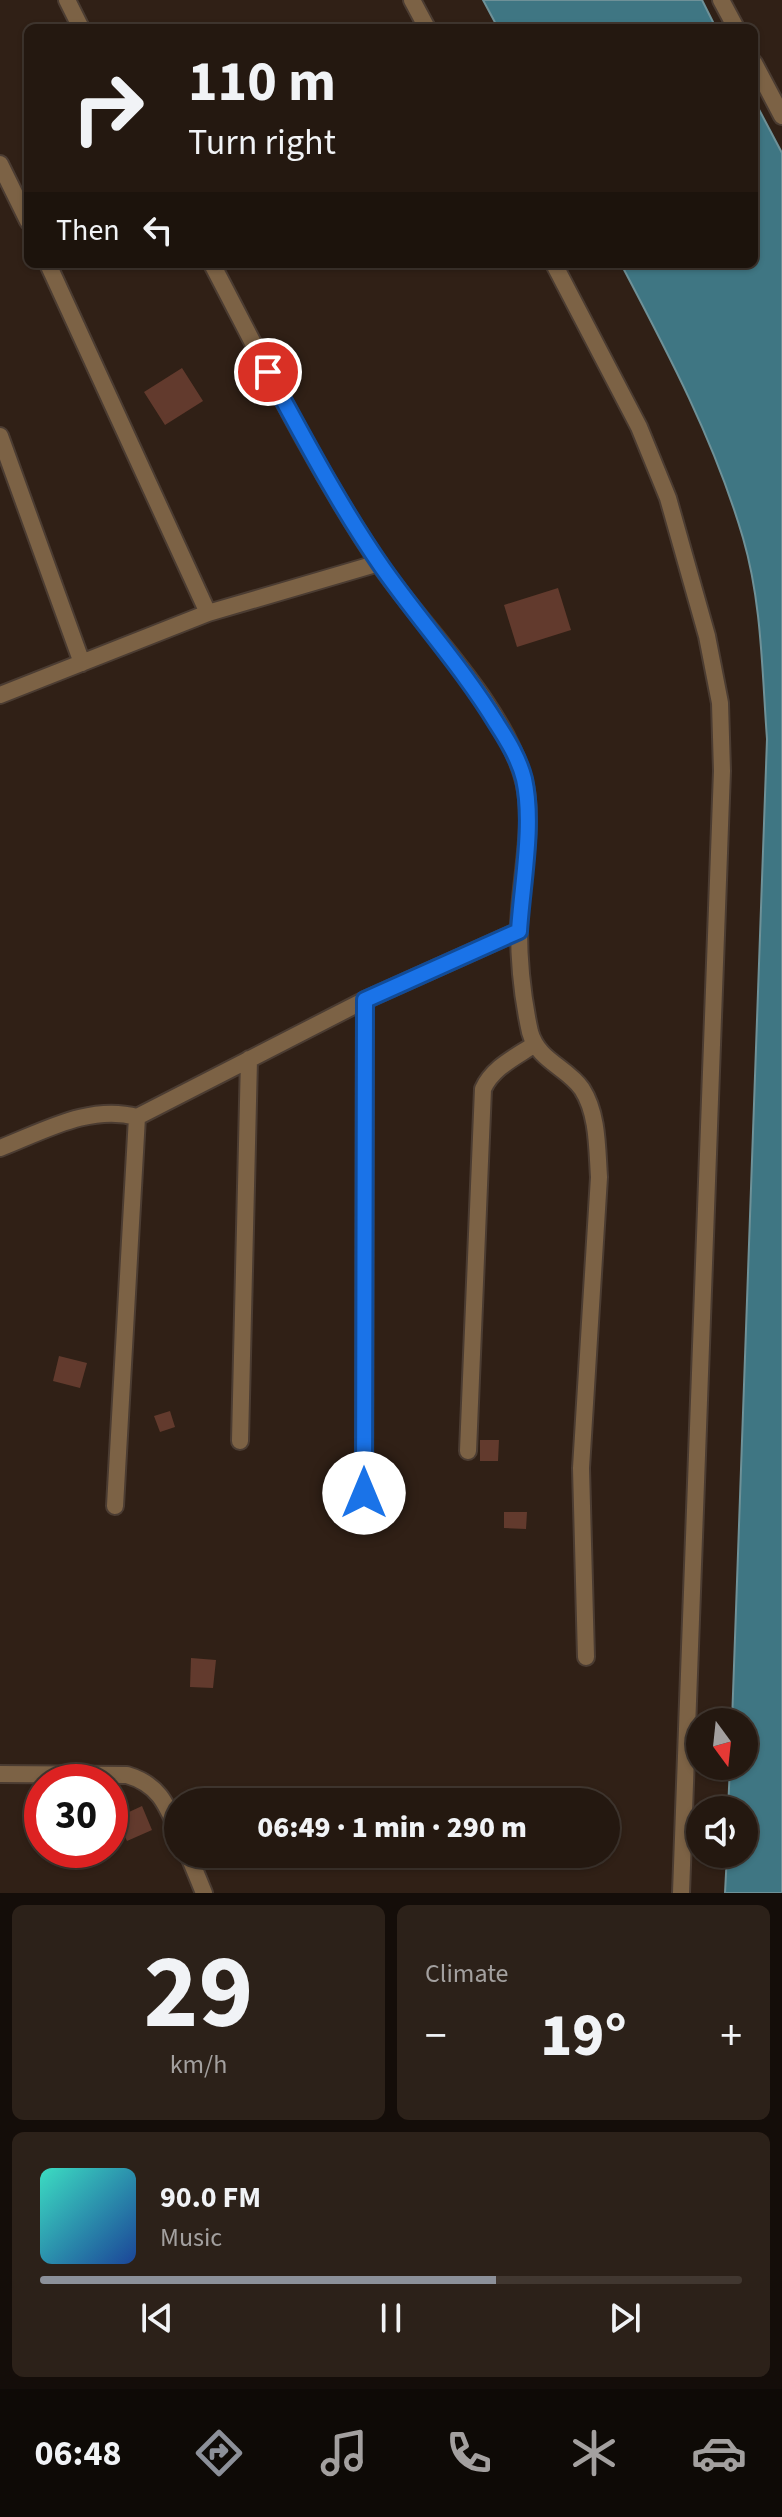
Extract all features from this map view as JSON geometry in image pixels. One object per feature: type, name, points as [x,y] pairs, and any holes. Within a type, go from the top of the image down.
[{"type":"street","points":[[67,0],[79,24]]},
{"type":"street","points":[[412,0],[425,24]]},
{"type":"street","points":[[721,0],[734,24]]},
{"type":"street","points":[[758,71],[782,116]]},
{"type":"street","points":[[0,164],[24,213]]},
{"type":"street","points":[[50,268],[208,613]]},
{"type":"street","points":[[214,268],[304,438],[379,563],[469,678],[513,750],[523,776],[527,801],[519,931],[531,1033],[535,1044],[550,1063],[581,1088],[593,1115],[597,1143],[599,1177],[581,1468],[586,1657]]},
{"type":"street","points":[[556,268],[633,413],[668,498],[707,636],[720,703],[722,771],[681,1893]]},
{"type":"street","points":[[0,436],[82,663]]},
{"type":"street","points":[[0,695],[208,613],[379,563]]},
{"type":"street","points":[[0,1148],[86,1115],[119,1112],[137,1117],[365,1000],[519,931]]},
{"type":"street","points":[[364,1493],[365,1000]]},
{"type":"street","points":[[468,1451],[481,1101],[488,1078],[535,1044]]},
{"type":"street","points":[[240,1441],[249,1059]]},
{"type":"street","points":[[115,1506],[137,1117]]},
{"type":"street","points":[[0,1774],[127,1775],[154,1787],[164,1799]]},
{"type":"street","points":[[194,1868],[204,1893]]},
{"type":"water","points":[[483,0],[702,0],[714,24],[496,24]]},
{"type":"water","points":[[758,108],[782,153],[782,1893],[725,1893],[726,1868],[758,1868],[758,1796],[729,1796],[729,1780],[758,1780],[758,1708],[732,1708],[767,739],[758,613],[749,563],[732,502],[689,398],[623,268],[758,268]]},
{"type":"building","points":[[182,368],[203,401],[165,425],[144,392]]},
{"type":"building","points":[[558,588],[571,630],[517,647],[504,605]]},
{"type":"building","points":[[59,1356],[87,1363],[80,1388],[53,1381]]},
{"type":"building","points":[[170,1411],[175,1427],[160,1432],[154,1416]]},
{"type":"building","points":[[480,1440],[499,1440],[498,1461],[480,1461]]},
{"type":"building","points":[[504,1512],[527,1512],[526,1529],[504,1528]]},
{"type":"building","points":[[191,1658],[216,1660],[213,1688],[190,1687]]},
{"type":"building","points":[[142,1806],[152,1830],[128,1841],[128,1812]]},
{"type":"route","points":[[268,372],[379,563],[469,678],[492,715],[513,750],[523,776],[527,801],[519,931],[365,1000],[364,1493]]}]
